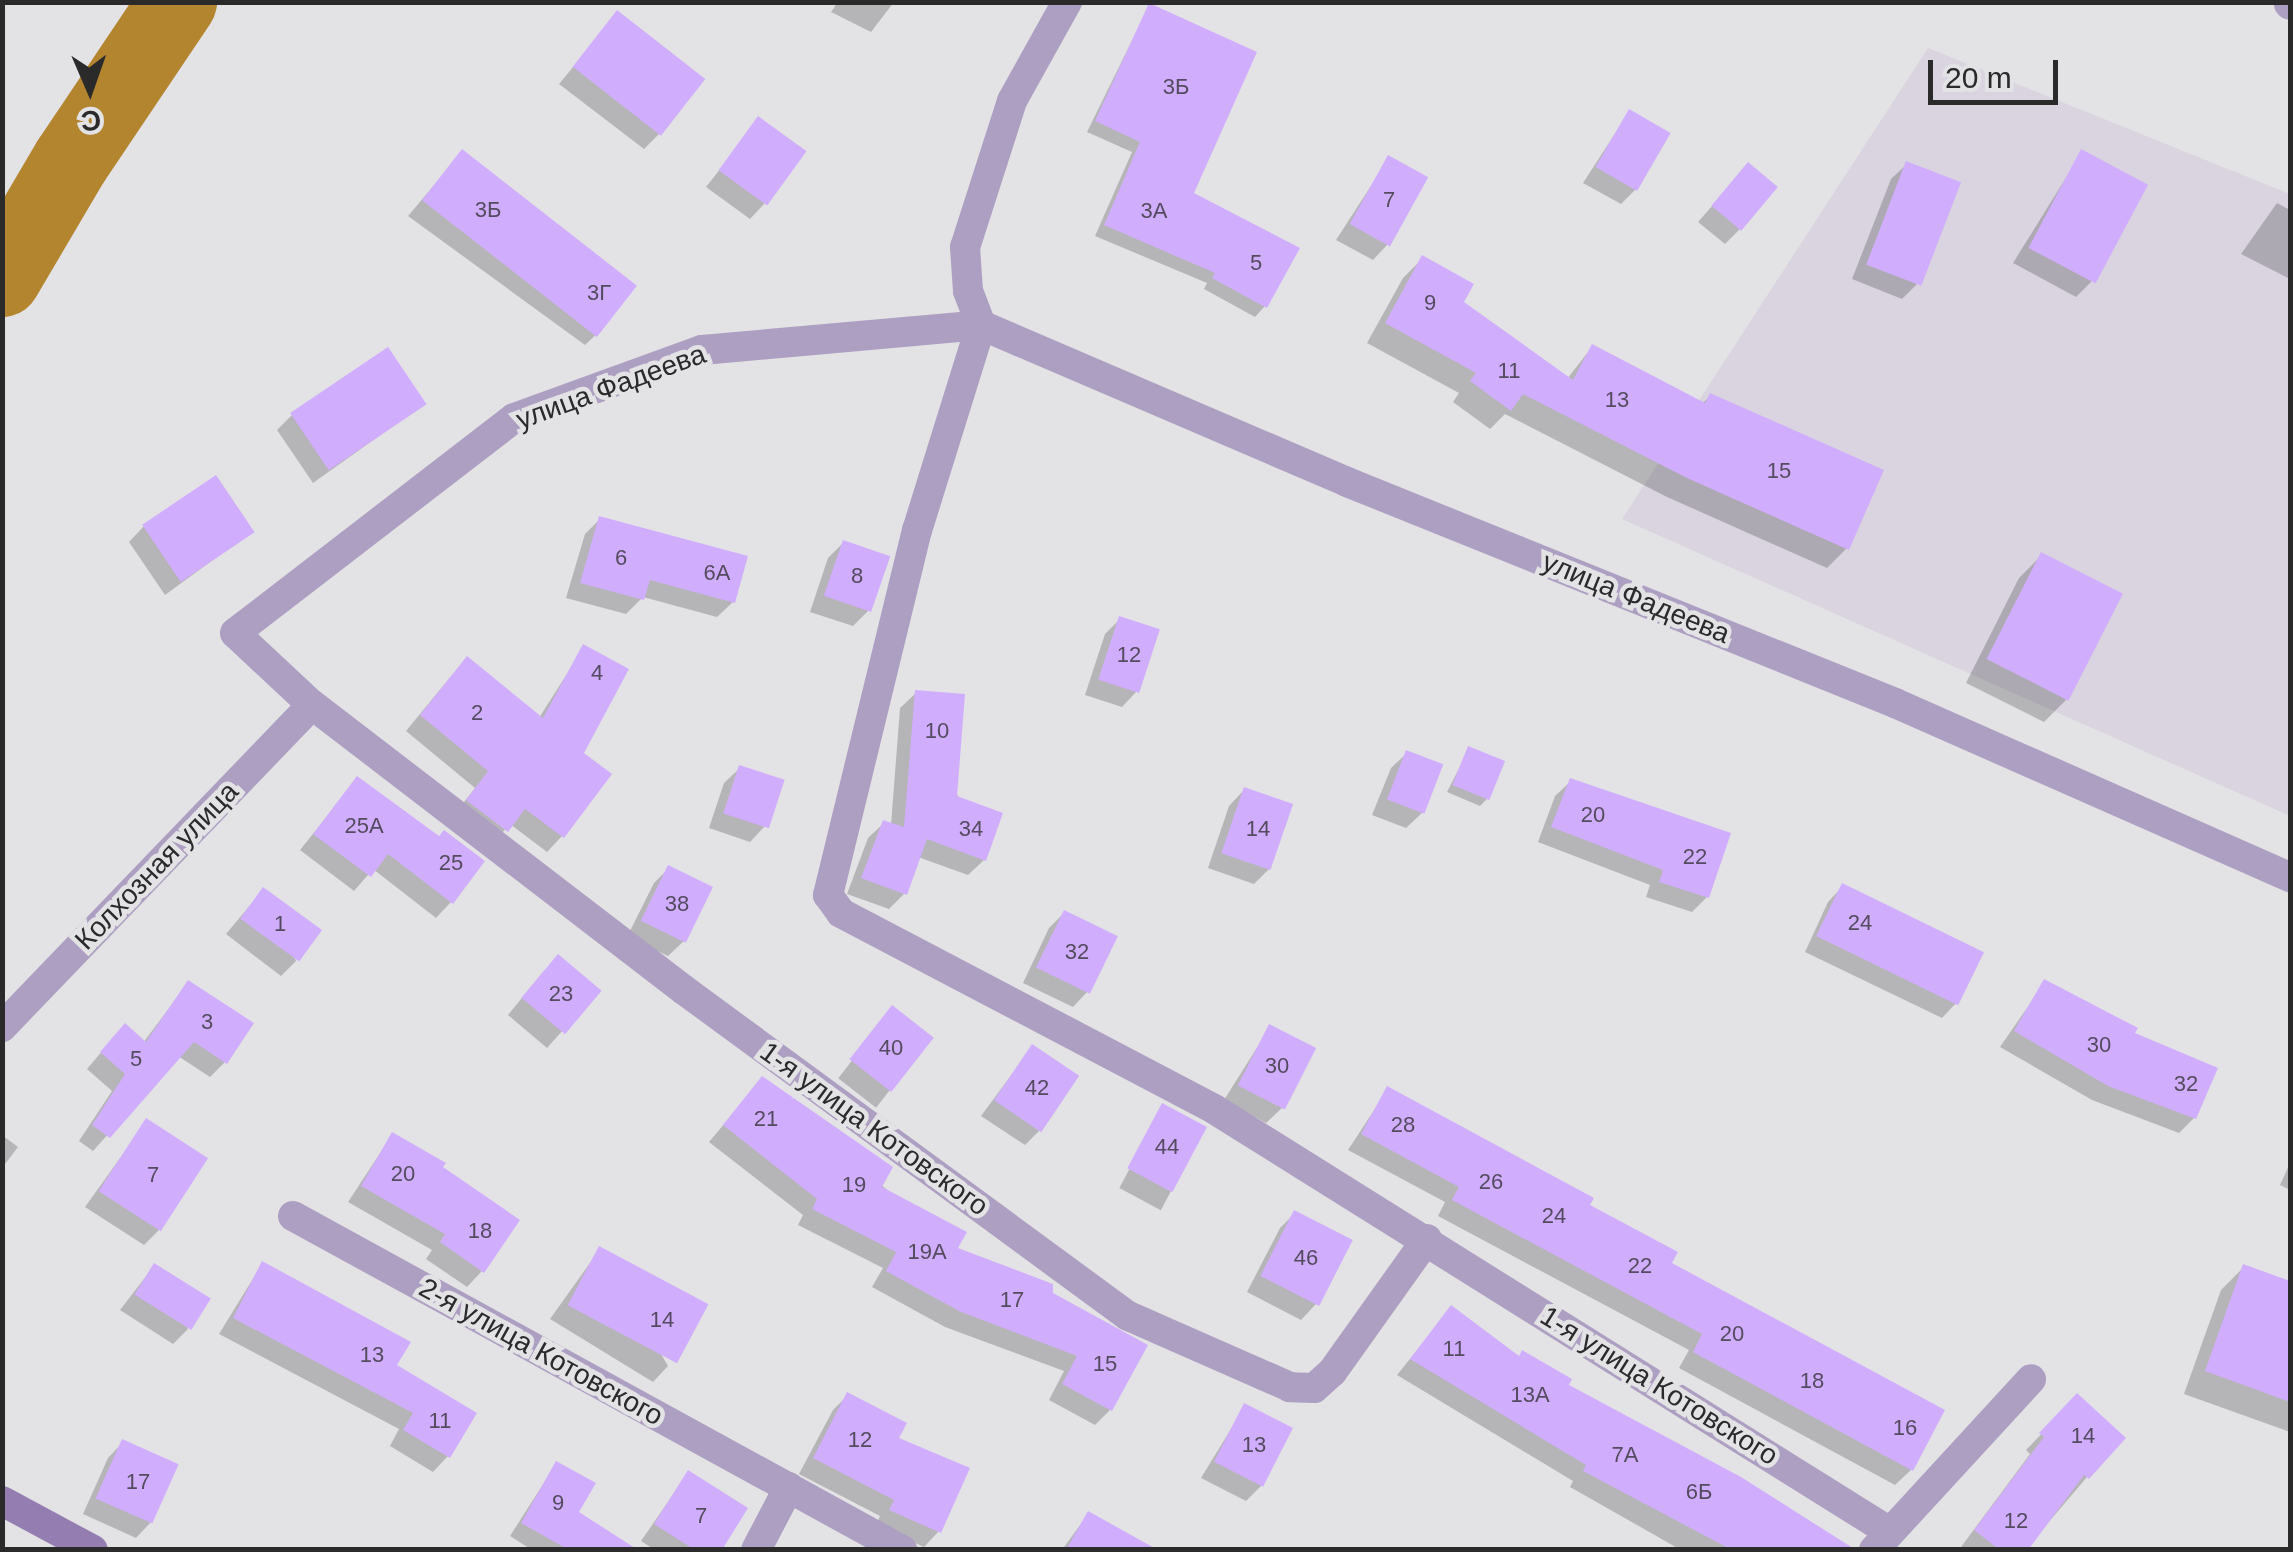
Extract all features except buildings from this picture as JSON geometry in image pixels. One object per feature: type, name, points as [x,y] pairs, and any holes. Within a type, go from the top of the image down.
[{"type":"main road","points":[[2,1502],[93,1550]]},
{"type":"street","points":[[981,324],[968,292],[965,247],[1012,101],[1067,2]]},
{"type":"street","name":"1-я улица Котовского","points":[[981,324],[917,530],[829,877],[828,894],[841,913],[1214,1110],[1427,1239],[1882,1541],[2031,1380]]},
{"type":"street","name":"улица Фадеева","points":[[312,706],[235,633],[514,418],[702,350],[981,324],[1347,482],[1895,703],[2290,876]]},
{"type":"street","name":"1-я улица Котовского","points":[[312,706],[1128,1316],[1290,1387],[1314,1388],[1332,1372],[1427,1239]]},
{"type":"street","name":"Колхозная улица","points":[[2,1027],[312,706]]},
{"type":"street","name":"2-я улица Котовского","points":[[293,1216],[902,1550]]},
{"type":"street","points":[[756,1550],[788,1487]]},
{"type":"shaded area","points":[[1928,48],[2290,194],[2290,816],[1622,519]]},
{"type":"waterway","points":[[2,278],[71,161],[178,2]]}]
